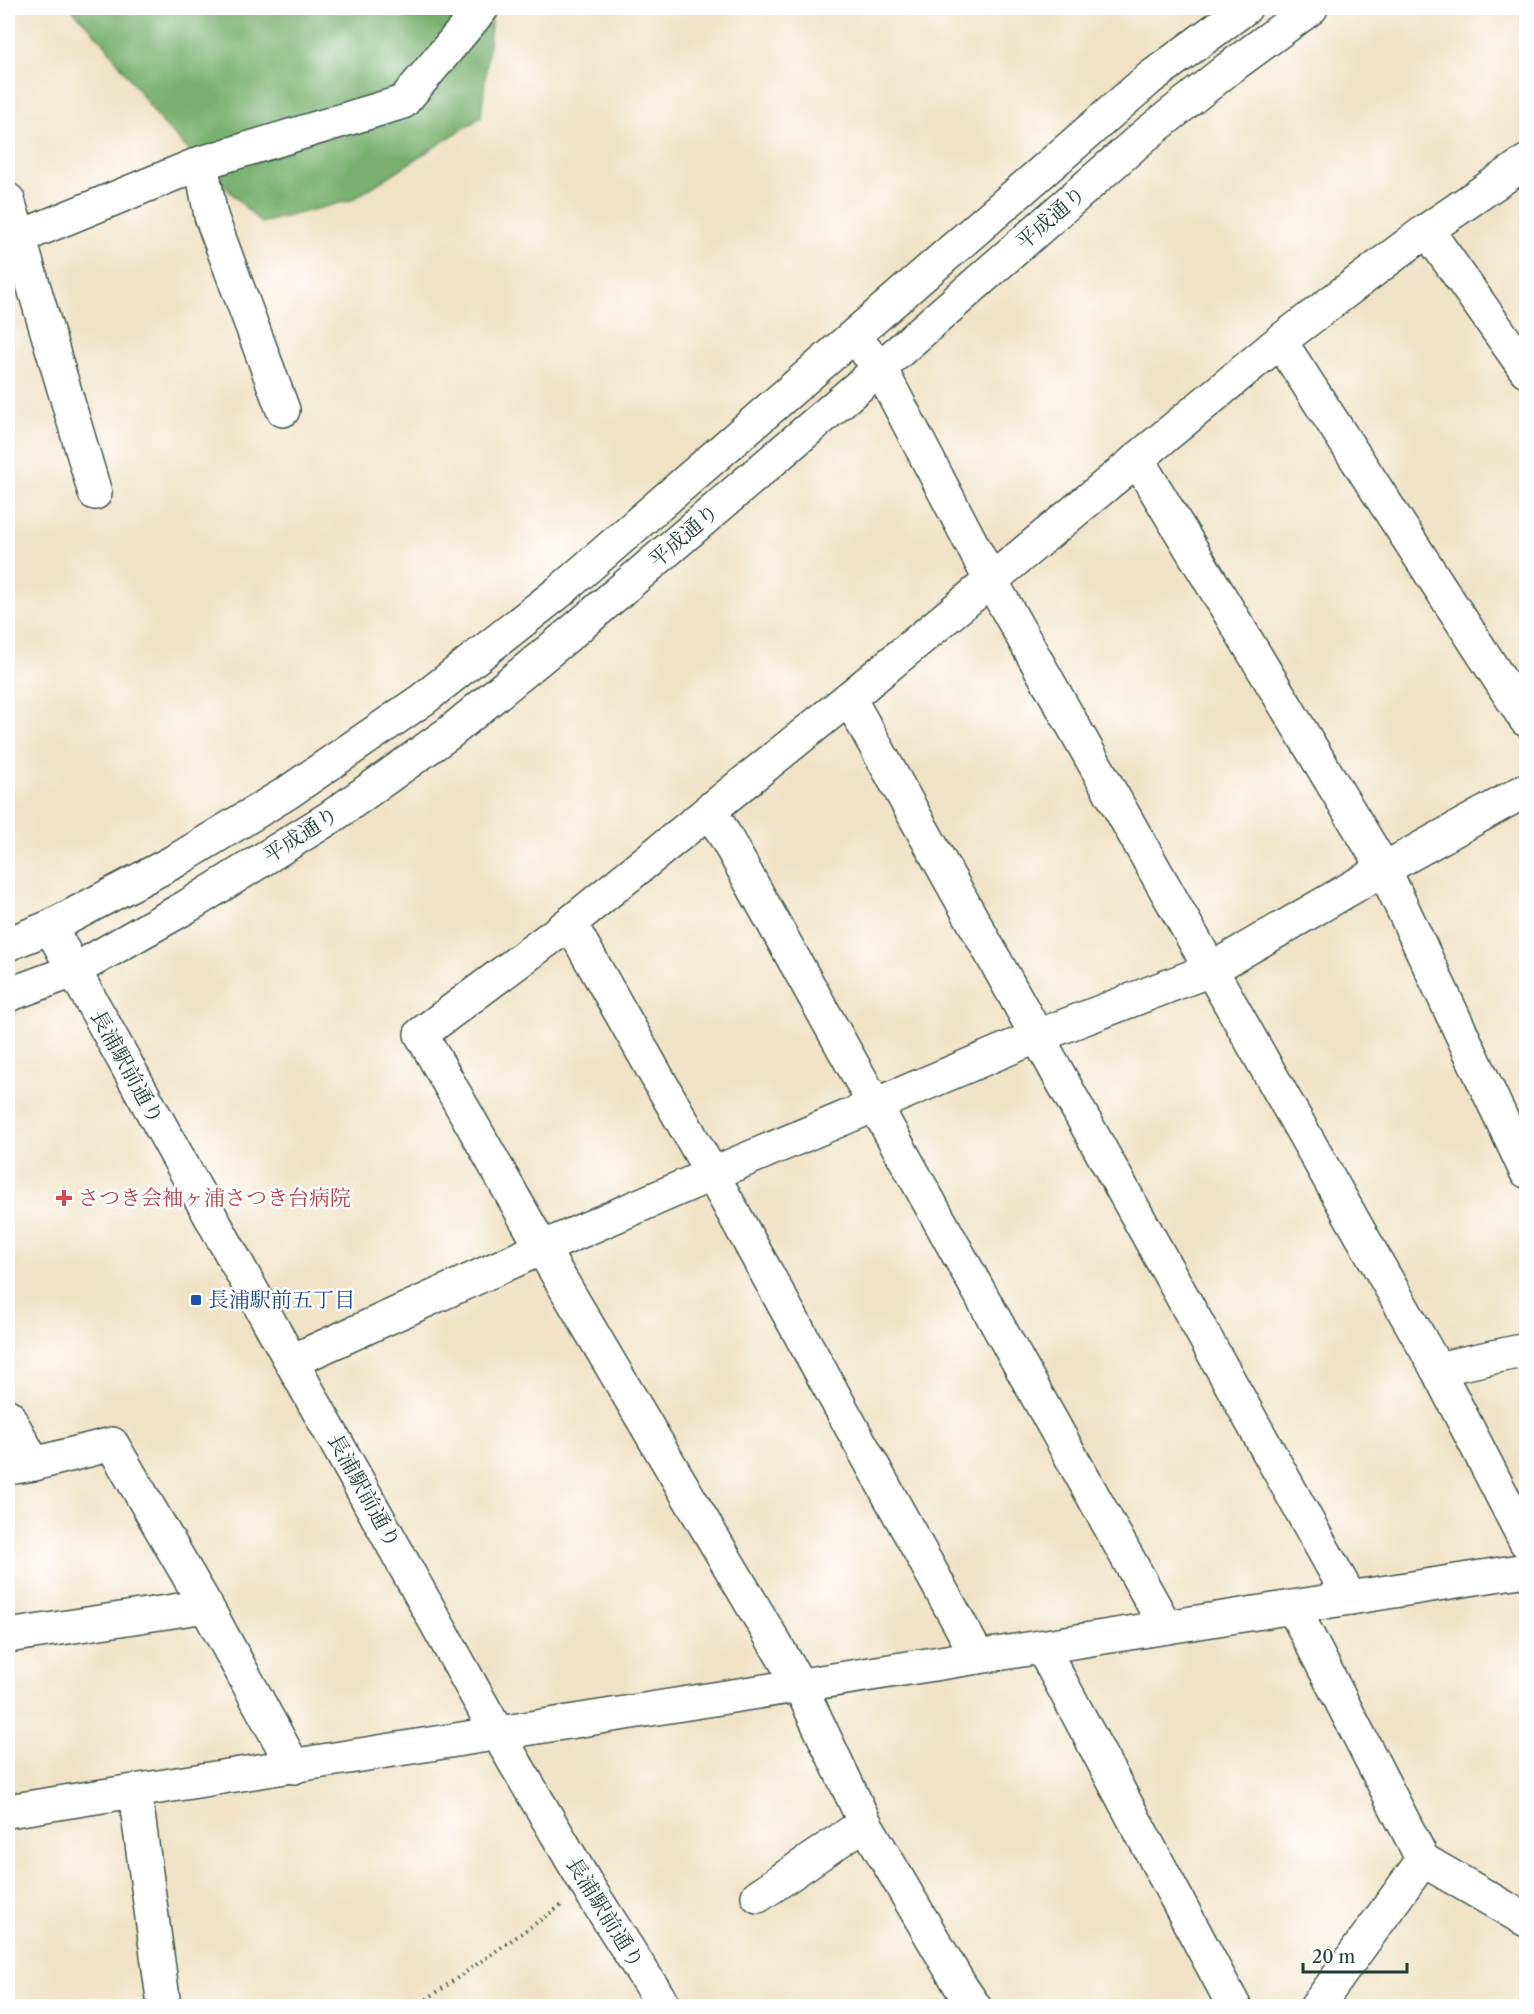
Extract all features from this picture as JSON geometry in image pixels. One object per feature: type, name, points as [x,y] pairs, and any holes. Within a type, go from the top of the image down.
[{"type":"street","points":[[14,239],[201,163],[403,102],[482,8]]},
{"type":"street","name":"平成通り","points":[[8,944],[50,927],[177,860],[267,805],[422,700],[559,592],[1150,78],[1245,8]]},
{"type":"street","name":"平成通り","points":[[8,995],[73,971],[186,908],[331,817],[449,734],[880,368],[1143,137],[1228,69],[1311,8]]},
{"type":"street","points":[[974,2007],[865,1822],[800,1686],[542,1248],[421,1034],[570,923],[849,698],[1280,340],[1427,230],[1527,162]]},
{"type":"street","points":[[201,163],[211,216],[283,410]]},
{"type":"street","points":[[8,200],[14,239],[95,493]]},
{"type":"street","points":[[1427,230],[1527,370]]},
{"type":"street","points":[[853,336],[880,368],[990,579],[1437,1369],[1527,1542]]},
{"type":"street","points":[[1280,340],[1527,720]]},
{"type":"street","points":[[1137,459],[1384,869],[1527,1171]]},
{"type":"street","points":[[849,698],[1350,1598]]},
{"type":"street","points":[[292,1361],[712,1174],[1038,1036],[1210,970],[1384,869],[1527,790]]},
{"type":"street","points":[[710,809],[1166,1627]]},
{"type":"street","points":[[570,923],[712,1174],[978,1658]]},
{"type":"street","name":"長浦駅前通り","points":[[50,927],[498,1734],[588,1887],[664,2007]]},
{"type":"street","points":[[1437,1369],[1527,1350]]},
{"type":"street","points":[[8,1416],[21,1466],[112,1444],[206,1606],[294,1767]]},
{"type":"street","points":[[8,1810],[294,1767],[1527,1570]]},
{"type":"street","points":[[8,1636],[206,1606]]},
{"type":"street","points":[[1293,1607],[1423,1860],[1527,1920]]},
{"type":"street","points":[[1042,1647],[1234,2007]]},
{"type":"street","points":[[135,1792],[164,2007]]},
{"type":"street","points":[[758,1896],[865,1822]]},
{"type":"street","points":[[1317,2007],[1423,1860]]},
{"type":"path","points":[[417,2007],[588,1887]]},
{"type":"green space","points":[[71,8],[493,8],[481,117],[352,200],[261,223],[163,124],[104,43]]},
{"type":"place","name":"さつき会袖ヶ浦さつき台病院","points":[[64,1198]]},
{"type":"place","name":"長浦駅前五丁目","points":[[196,1300]]}]
